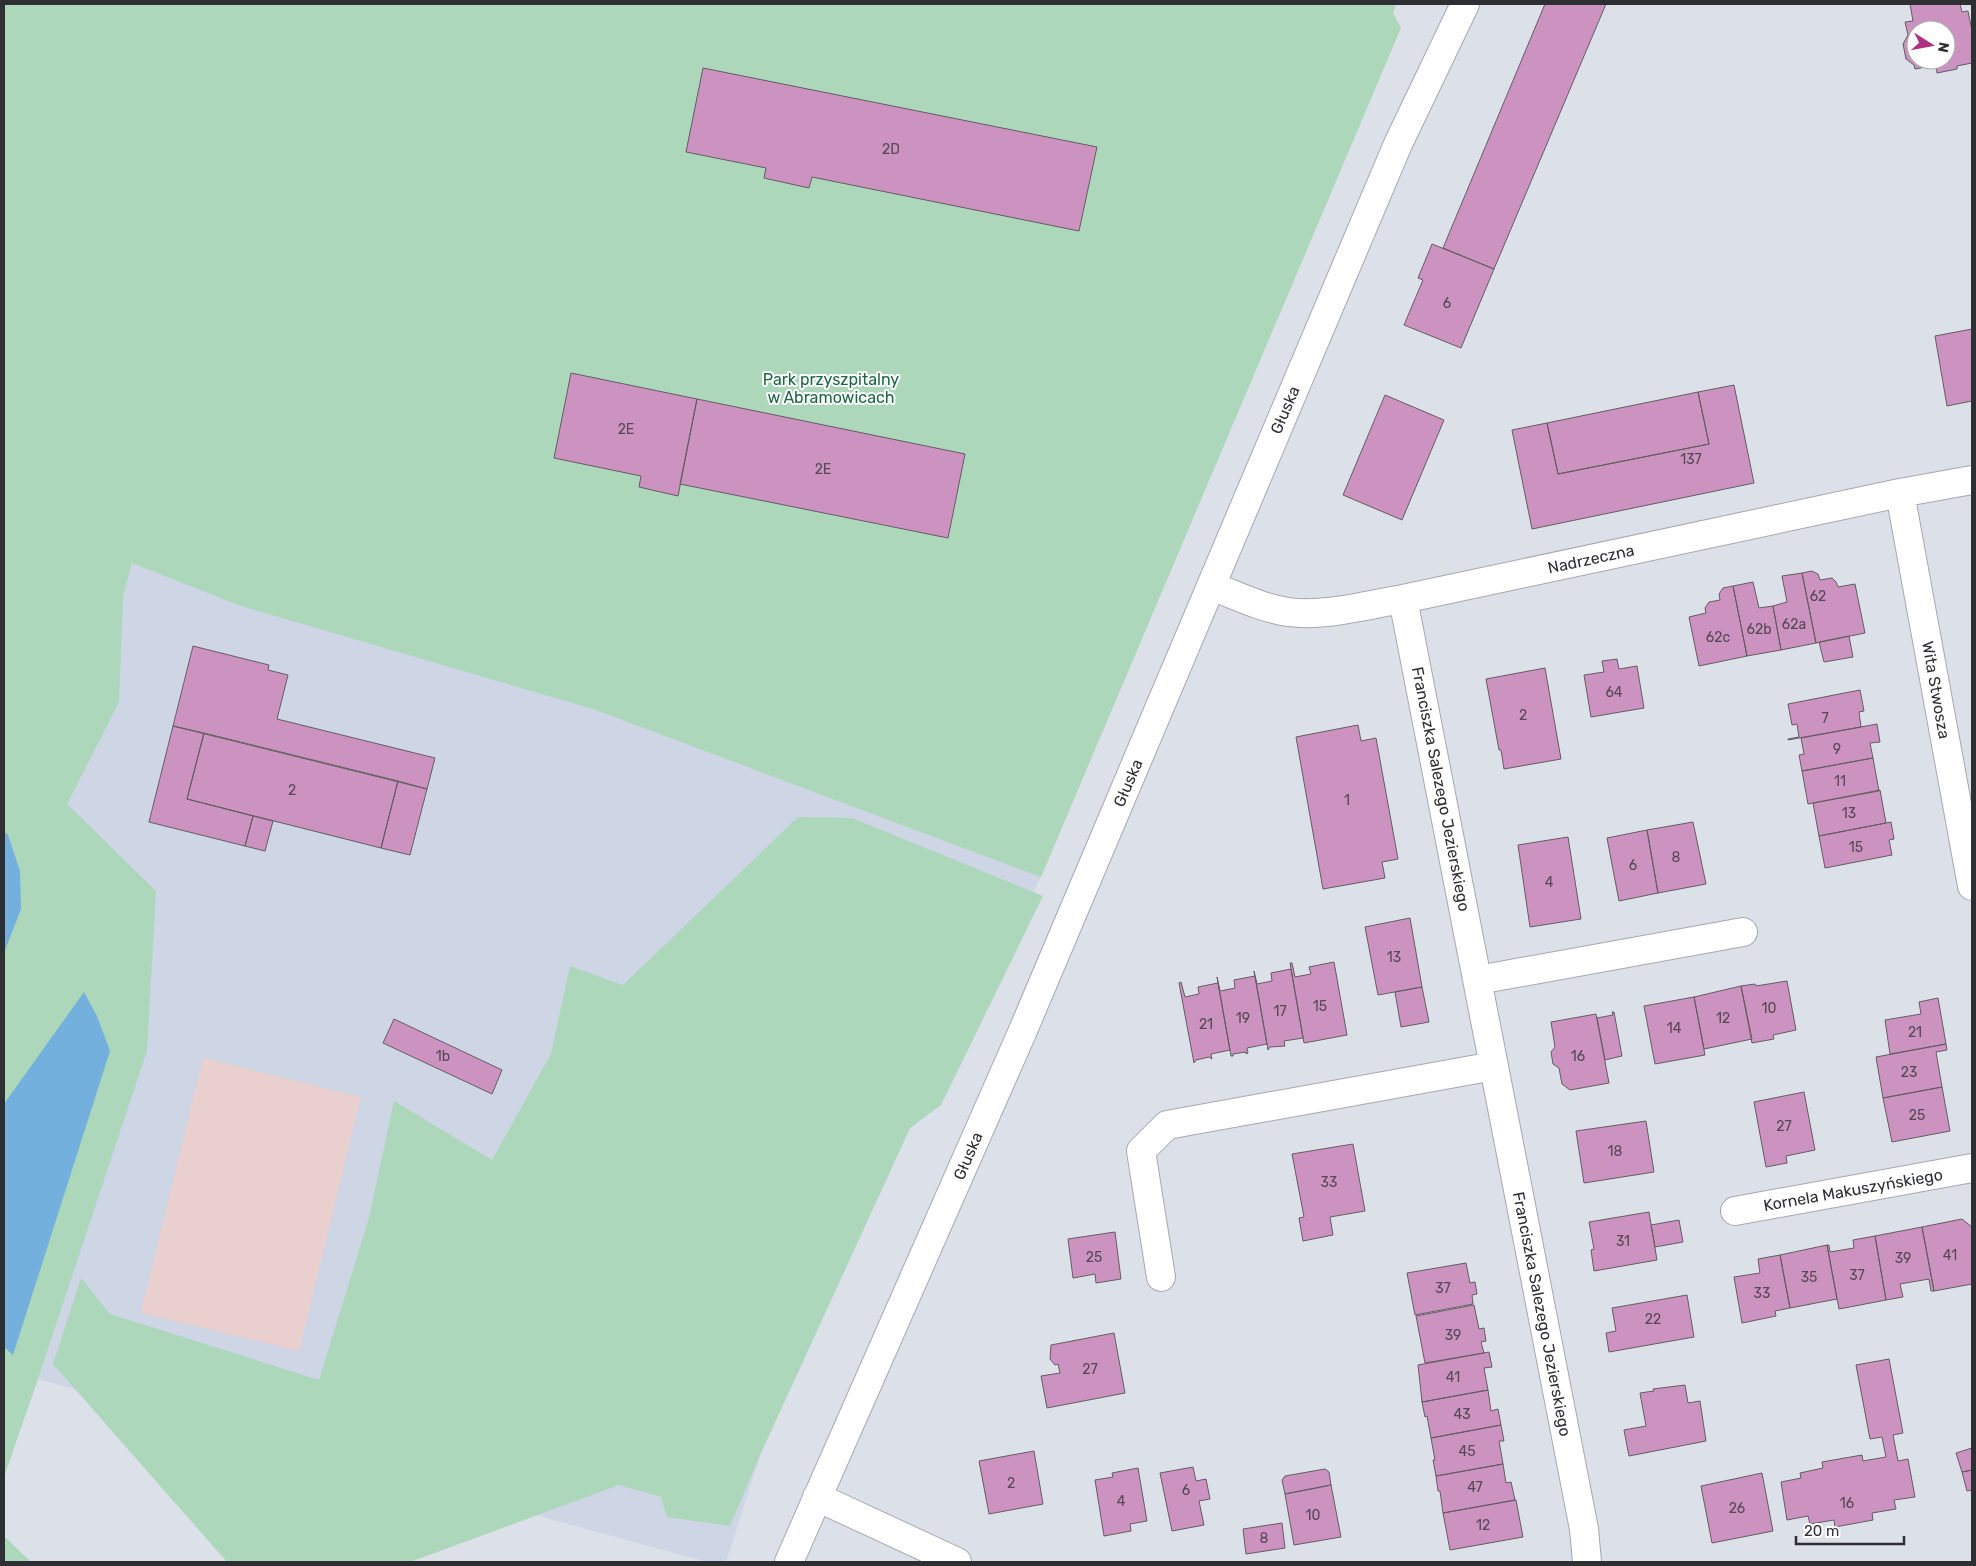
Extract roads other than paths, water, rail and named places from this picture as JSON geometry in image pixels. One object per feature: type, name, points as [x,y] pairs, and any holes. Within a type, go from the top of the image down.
[{"type":"street","name":"Głuska","points":[[789,1562],[1028,1018],[1398,144],[1465,4]]},
{"type":"street","name":"Nadrzeczna","points":[[1211,586],[1262,606],[1288,612],[1327,611],[1403,598],[1900,493],[1972,480]]},
{"type":"street","name":"Wita Stwosza","points":[[1900,493],[1972,886]]},
{"type":"street","name":"Franciszka Salezego Jezierskiego","points":[[1403,598],[1584,1529],[1587,1562]]},
{"type":"street","points":[[1478,980],[1743,932]]},
{"type":"street","points":[[1161,1277],[1141,1151],[1167,1125],[1494,1066]]},
{"type":"street","name":"Kornela Makuszyńskiego","points":[[1735,1211],[1972,1168]]},
{"type":"street","points":[[818,1497],[957,1562]]},
{"type":"water","points":[[4,831],[8,835],[20,871],[21,909],[4,953]]},
{"type":"water","points":[[84,992],[97,1016],[110,1051],[13,1355],[4,1347],[4,1104]]},
{"type":"park label","name":"Park przyszpitalny w Abramowicach","points":[[831,388]]}]
